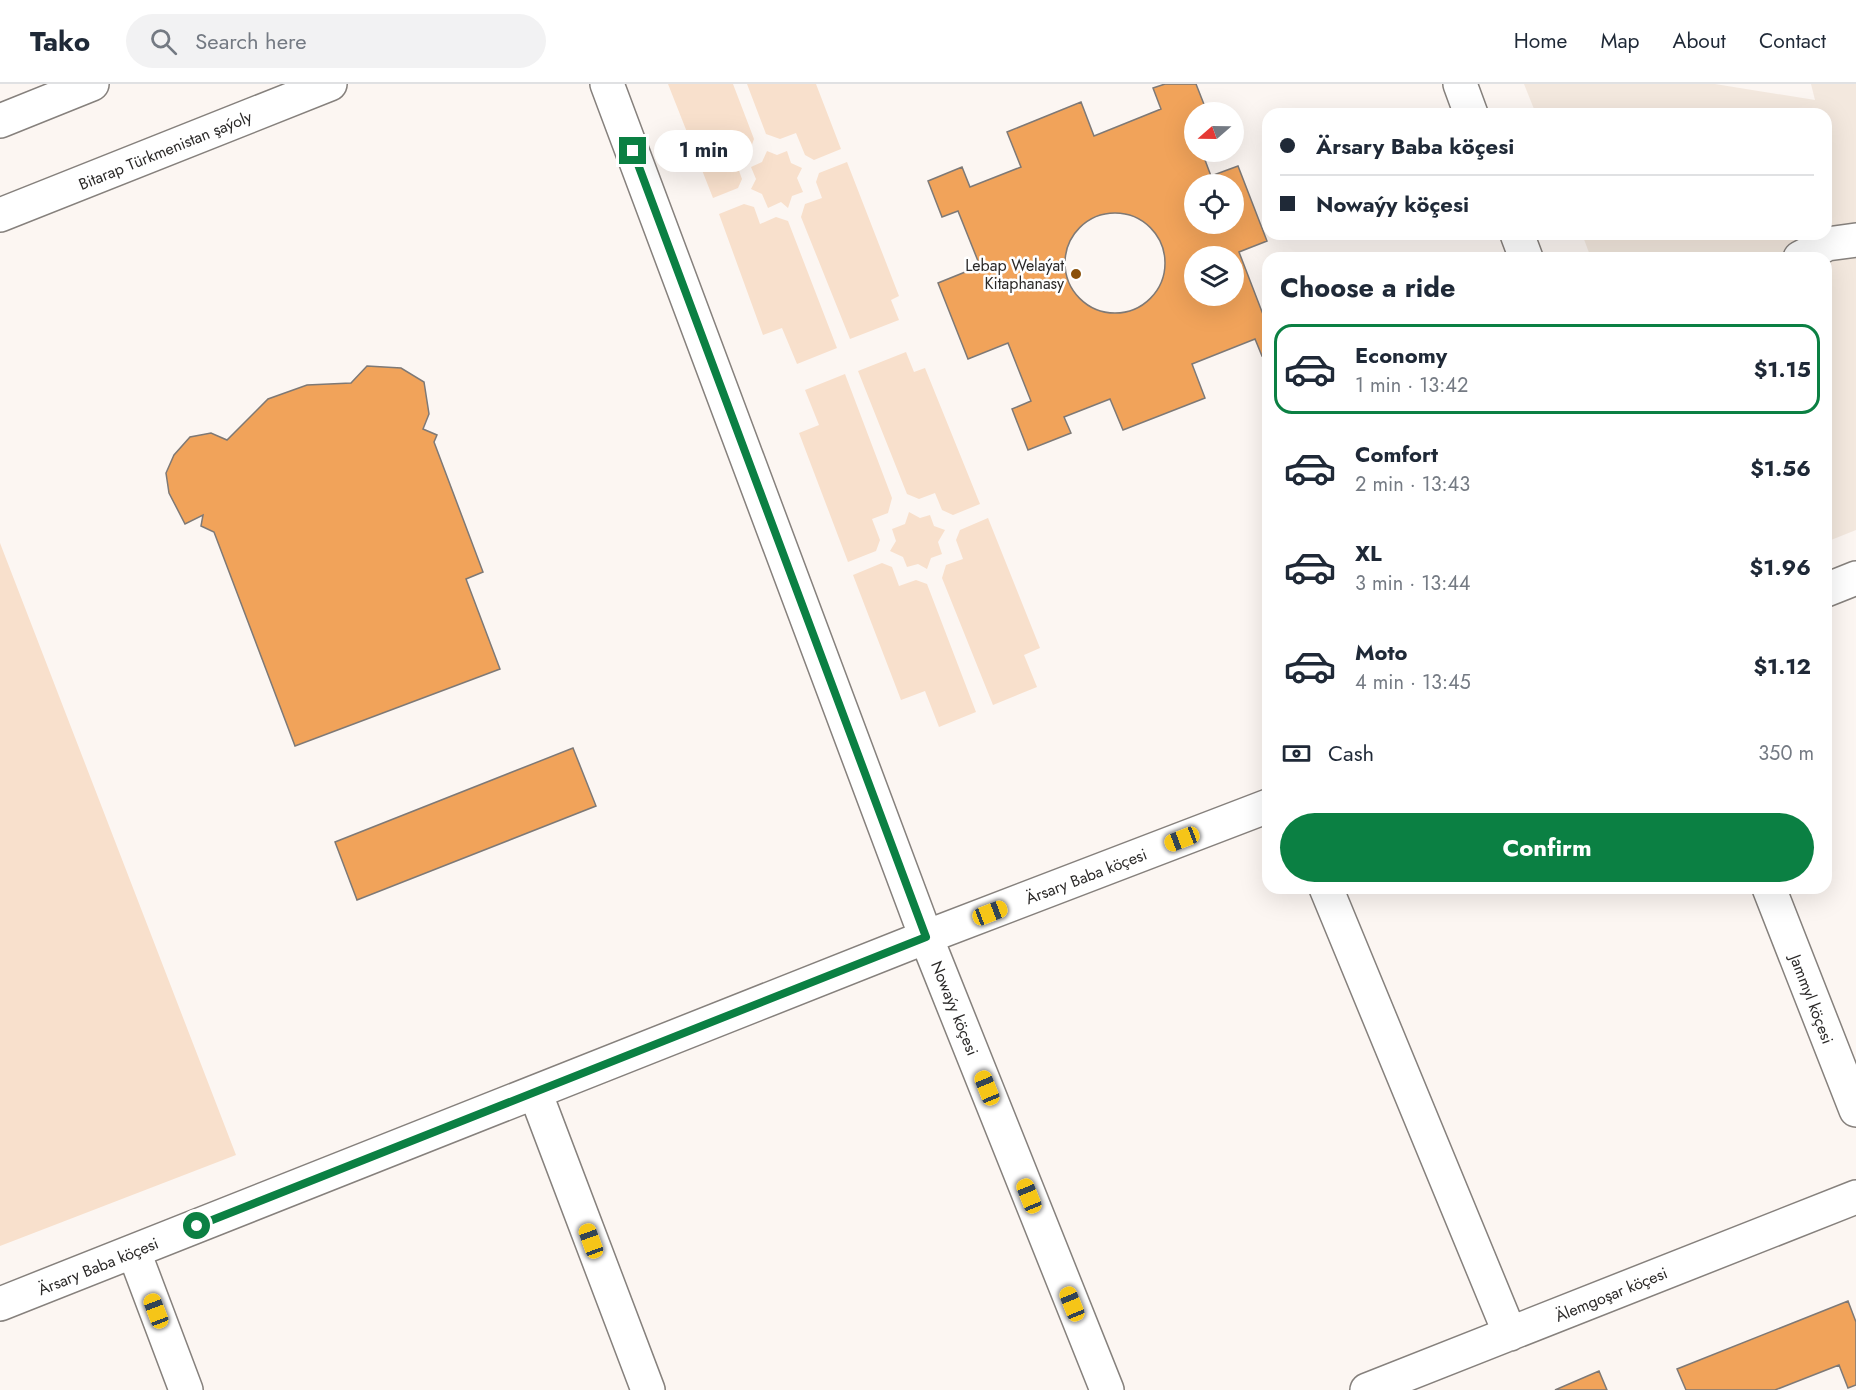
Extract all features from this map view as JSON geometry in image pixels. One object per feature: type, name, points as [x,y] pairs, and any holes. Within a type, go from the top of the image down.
[{"type":"street","points":[[0,121],[93,84]]},
{"type":"street","name":"Bitarap Türkmenistan şaýoly","points":[[0,215],[330,84]]},
{"type":"street","name":"Nowaýy köçesi","points":[[607,84],[926,937],[1107,1390]]},
{"type":"street","points":[[1460,84],[1469,108]]},
{"type":"street","points":[[1812,252],[1827,244],[1856,240]]},
{"type":"street","points":[[1832,588],[1856,578]]},
{"type":"street","name":"Ärsary Baba köçesi","points":[[0,1304],[926,937],[1262,808]]},
{"type":"street","points":[[1328,894],[1510,1334]]},
{"type":"street","name":"Jammyl köçesi","points":[[1771,894],[1856,1110]]},
{"type":"street","points":[[535,1092],[648,1390]]},
{"type":"street","name":"Älemgoşar köçesi","points":[[1367,1390],[1856,1197]]},
{"type":"street","points":[[134,1252],[186,1390]]},
{"type":"shaded area","points":[[668,84],[733,84],[754,139],[750,150],[734,157],[742,179],[738,188],[713,198]]},
{"type":"shaded area","points":[[747,84],[816,84],[841,149],[814,160],[805,155],[796,133],[780,139],[766,134]]},
{"type":"shaded area","points":[[1524,84],[1715,84],[1815,100],[1811,84],[1856,84],[1856,530],[1832,540],[1832,252],[1589,252],[1584,240],[1832,240],[1832,108],[1534,108]]},
{"type":"shaded area","points":[[767,151],[777,155],[787,151],[791,163],[802,168],[797,178],[803,192],[792,196],[788,208],[781,202],[768,208],[762,194],[751,189],[756,179],[751,167],[762,162]]},
{"type":"shaded area","points":[[847,162],[899,296],[891,300],[899,320],[850,339],[801,217],[805,204],[822,198],[816,182],[819,173]]},
{"type":"shaded area","points":[[744,204],[754,207],[760,224],[776,217],[788,221],[837,348],[797,364],[782,328],[763,335],[719,214]]},
{"type":"shaded area","points":[[906,352],[914,372],[925,368],[980,504],[953,515],[942,510],[935,493],[919,499],[907,494],[858,371]]},
{"type":"shaded area","points":[[845,374],[892,498],[888,513],[872,519],[880,540],[876,551],[848,562],[799,433],[819,425],[805,390]]},
{"type":"shaded area","points":[[909,512],[920,518],[930,515],[934,526],[945,530],[938,542],[942,554],[931,558],[927,569],[918,564],[907,567],[903,557],[890,551],[896,541],[892,529],[905,524]]},
{"type":"shaded area","points":[[988,518],[1040,648],[1024,655],[1037,687],[993,705],[942,578],[946,565],[963,559],[956,540],[960,530]]},
{"type":"shaded area","points":[[0,543],[236,1155],[0,1246]]},
{"type":"shaded area","points":[[882,563],[892,567],[899,586],[916,580],[927,584],[976,712],[939,727],[925,691],[901,700],[853,575]]},
{"type":"building","name":"Lebap Welaýat Kitaphanasy","points":[[1165,84],[1196,84],[1203,102],[1184,102],[1184,162],[1206,162],[1210,174],[1184,174],[1184,234],[1244,234],[1244,182],[1262,228],[1262,240],[1267,241],[1244,250],[1244,246],[1184,246],[1184,306],[1244,306],[1244,265],[1262,312],[1262,356],[1255,339],[1192,364],[1205,398],[1123,430],[1110,399],[1064,417],[1071,433],[1028,450],[1012,409],[1031,401],[1008,343],[968,359],[938,283],[980,266],[958,211],[942,217],[928,181],[962,167],[970,187],[1021,167],[1007,132],[1081,102],[1094,136],[1161,109],[1153,88]]},
{"type":"building","name":"Lebap Welaýat Kitaphanasy","points":[[1238,166],[1241,174],[1216,174]]},
{"type":"building","points":[[1115,213],[1134,217],[1150,228],[1161,244],[1165,263],[1161,282],[1150,298],[1134,309],[1115,313],[1096,309],[1080,298],[1069,282],[1065,263],[1069,244],[1080,228],[1096,217]]},
{"type":"building","points":[[367,366],[401,368],[424,382],[429,414],[423,429],[437,435],[434,442],[483,572],[466,579],[500,669],[295,746],[214,532],[201,526],[203,515],[185,524],[169,493],[166,473],[174,455],[190,437],[211,433],[227,440],[268,399],[307,385],[351,383]]},
{"type":"building","points":[[573,748],[596,806],[357,900],[335,842]]},
{"type":"building","points":[[1848,1301],[1856,1322],[1856,1385],[1848,1388],[1839,1365],[1775,1390],[1686,1390],[1677,1369]]},
{"type":"building","points":[[1599,1371],[1607,1390],[1555,1390]]},
{"type":"place","name":"Lebap Welaýat Kitaphanasy","points":[[1076,274]]},
{"type":"route","points":[[197,1226],[926,937],[633,151]]}]
